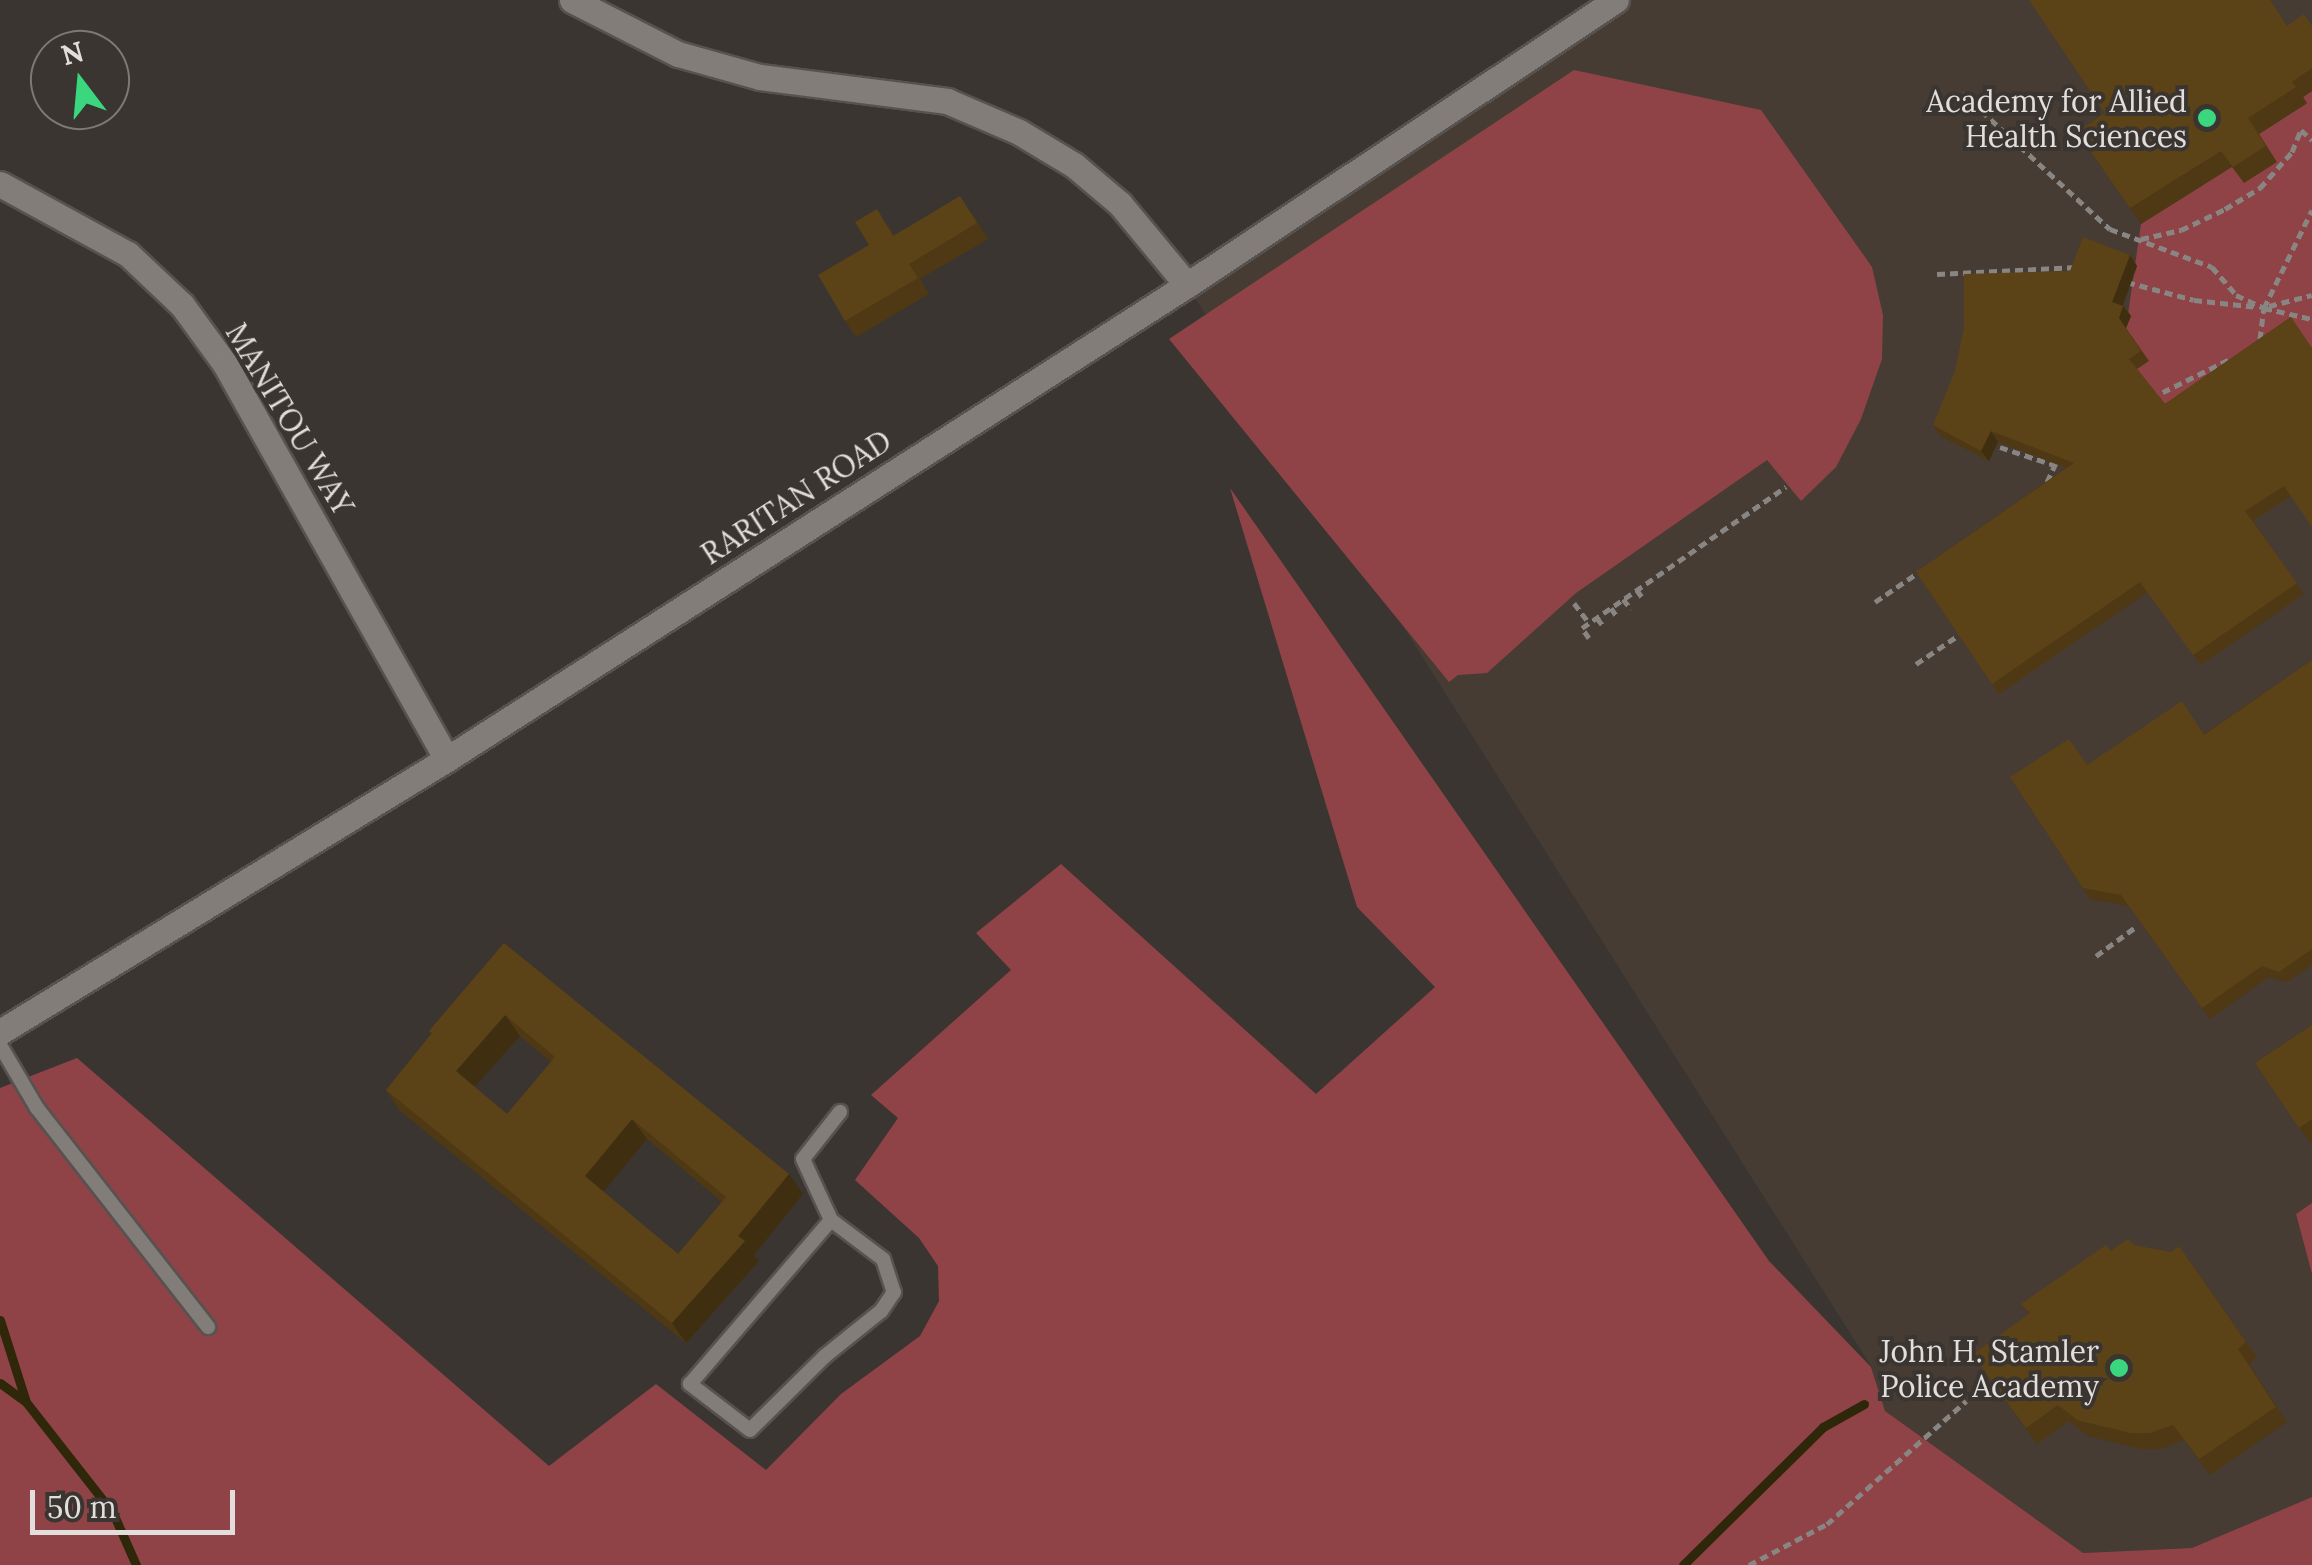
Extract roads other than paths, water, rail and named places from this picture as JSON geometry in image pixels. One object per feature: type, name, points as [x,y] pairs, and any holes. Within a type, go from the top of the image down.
[{"type":"street","points":[[572,0],[678,54],[760,77],[947,102],[1019,132],[1074,166],[1120,204],[1187,285]]},
{"type":"street","name":"RARITAN ROAD","points":[[0,1032],[448,759],[1187,285],[1616,0]]},
{"type":"street","name":"MANITOU WAY","points":[[0,184],[128,254],[182,305],[225,364],[448,759]]},
{"type":"lane","points":[[0,1045],[37,1108],[208,1327]]},
{"type":"lane","points":[[831,1220],[690,1384],[750,1430],[825,1356],[881,1311],[894,1292],[884,1259],[831,1220],[804,1159],[840,1112]]},
{"type":"waterway","points":[[0,1320],[25,1399]]},
{"type":"waterway","points":[[0,1383],[26,1402],[113,1513],[136,1565]]},
{"type":"waterway","points":[[1683,1565],[1823,1427],[1864,1404]]},
{"type":"place","name":"Academy for Allied Health Sciences","points":[[2207,118]]},
{"type":"place","name":"John H. Stamler Police Academy","points":[[2119,1368]]}]
